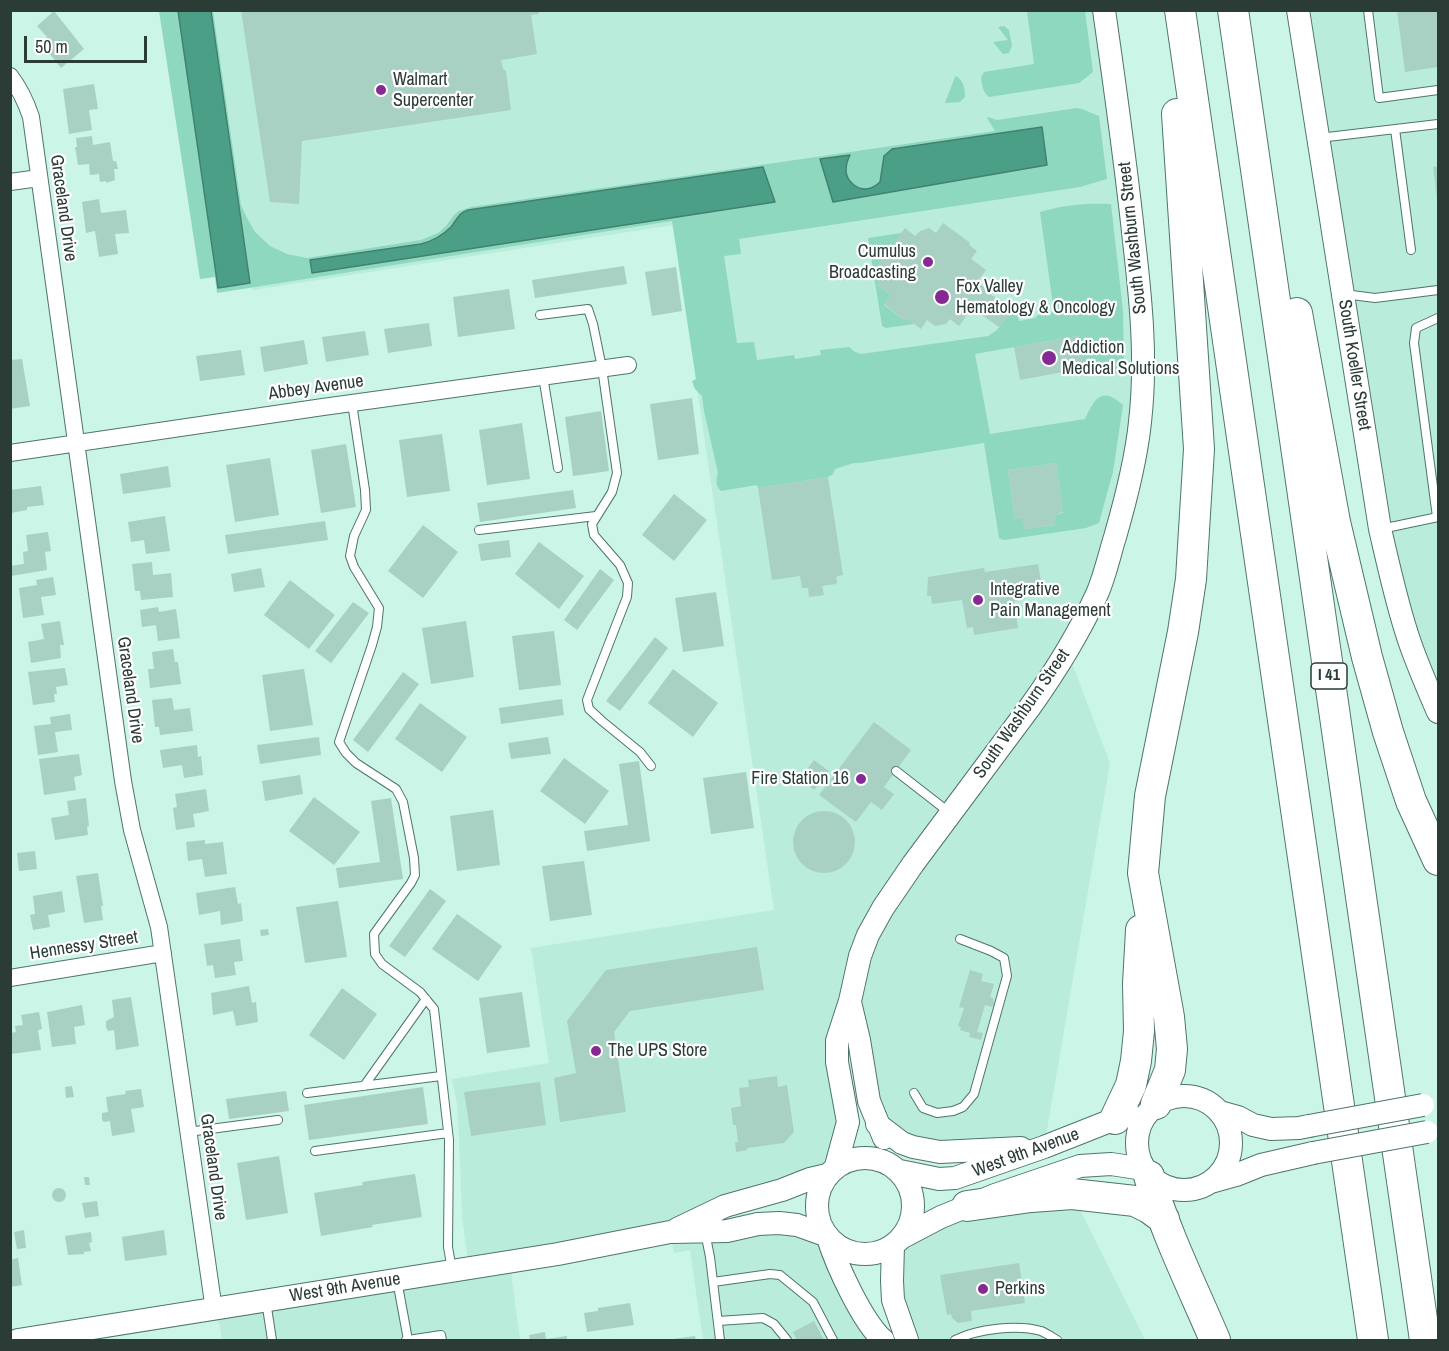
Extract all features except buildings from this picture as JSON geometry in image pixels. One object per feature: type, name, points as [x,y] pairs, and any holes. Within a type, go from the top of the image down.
[{"type":"highway","points":[[1180,10],[1373,1341]]},
{"type":"highway","name":"I 41","points":[[1233,10],[1425,1341]]},
{"type":"highway","points":[[1115,1119],[1131,1085],[1137,1061],[1143,873],[1150,796],[1181,643],[1191,579],[1198,449],[1177,106],[1190,78]]},
{"type":"highway","points":[[1256,164],[1288,259],[1335,522],[1367,657],[1388,732],[1411,801],[1438,860]]},
{"type":"highway","points":[[1143,873],[1169,1017],[1172,1049],[1170,1070],[1153,1107]]},
{"type":"highway","points":[[1147,1172],[1155,1198],[1215,1341]]},
{"type":"highway","points":[[967,1206],[1072,1194],[1135,1201],[1164,1219]]},
{"type":"street","name":"South Washburn Street","points":[[832,1171],[848,1122],[837,1062],[837,1041],[850,1000],[860,956],[873,925],[895,890],[1048,682],[1097,592],[1135,461],[1140,421],[1143,326],[1130,198],[1104,10]]},
{"type":"street","name":"South Koeller Street","points":[[1298,10],[1380,529],[1409,641],[1438,712]]},
{"type":"street","name":"Graceland Drive","points":[[10,76],[26,101],[31,117],[123,781],[132,830],[164,953],[214,1310]]},
{"type":"street","points":[[10,182],[39,178]]},
{"type":"street","name":"Abbey Avenue","points":[[10,453],[628,365]]},
{"type":"street","name":"Hennessy Street","points":[[10,978],[164,953]]},
{"type":"street","name":"South Washburn Street","points":[[850,1000],[869,1101],[897,1168]]},
{"type":"street","points":[[1211,1182],[1228,1162],[1231,1149],[1231,1136],[1220,1112],[1195,1096],[1174,1096],[1153,1107],[1140,1124],[1136,1139],[1138,1155],[1147,1172],[1163,1186],[1179,1190],[1196,1189],[1261,1165],[1313,1153],[1433,1132]]},
{"type":"street","points":[[1220,1112],[1238,1117],[1253,1125],[1281,1130],[1431,1103]]},
{"type":"street","name":"West 9th Avenue","points":[[897,1168],[939,1179],[955,1178],[1153,1107]]},
{"type":"street","points":[[877,1124],[902,1143],[940,1152],[1044,1147]]},
{"type":"street","points":[[827,1236],[843,1249],[860,1254],[877,1252],[897,1241],[910,1223],[914,1206],[910,1189],[897,1168],[880,1159],[865,1157],[849,1159],[832,1171],[818,1194],[816,1203],[819,1222],[851,1291],[876,1334],[883,1341]]},
{"type":"street","name":"West 9th Avenue","points":[[897,1241],[967,1206],[1080,1166],[1111,1164],[1147,1172]]},
{"type":"street","name":"West 9th Avenue","points":[[670,1232],[725,1206],[782,1190],[832,1171]]},
{"type":"street","name":"West 9th Avenue","points":[[18,1341],[96,1334],[214,1310],[558,1254],[670,1232],[727,1231],[758,1224],[779,1223],[797,1225],[827,1236]]},
{"type":"street","points":[[897,1241],[891,1281],[893,1300],[907,1341]]},
{"type":"lane","points":[[1368,10],[1379,98],[1438,90]]},
{"type":"lane","points":[[1318,138],[1438,124]]},
{"type":"lane","points":[[1395,129],[1411,250]]},
{"type":"lane","points":[[1343,294],[1375,298],[1438,290]]},
{"type":"lane","points":[[540,315],[588,309],[593,324],[602,368],[617,473],[612,492],[592,524],[594,535],[620,565],[628,583],[627,597],[587,700],[589,709],[640,752],[651,766]]},
{"type":"lane","points":[[1380,529],[1438,517],[1414,343],[1416,328],[1438,318]]},
{"type":"lane","points":[[543,376],[558,468]]},
{"type":"lane","points":[[352,403],[366,510],[354,536],[350,556],[354,567],[379,608],[372,645],[339,742],[356,763],[396,789],[403,802],[415,875],[374,934],[375,954],[382,964],[420,992],[434,1009],[448,1133],[448,1247],[452,1270]]},
{"type":"lane","points":[[479,530],[596,516]]},
{"type":"lane","points":[[896,771],[950,814]]},
{"type":"lane","points":[[914,1093],[923,1108],[937,1113],[963,1107],[974,1094],[1007,976],[1004,958],[960,939]]},
{"type":"lane","points":[[364,1086],[426,999]]},
{"type":"lane","points":[[308,1093],[441,1076]]},
{"type":"lane","points":[[188,1131],[278,1120]]},
{"type":"lane","points":[[315,1151],[448,1133]]},
{"type":"lane","points":[[704,1231],[720,1341]]},
{"type":"lane","points":[[713,1282],[770,1274],[780,1275],[813,1302],[833,1341]]},
{"type":"lane","points":[[396,1280],[408,1340],[441,1335],[442,1341]]},
{"type":"lane","points":[[266,1301],[272,1341]]},
{"type":"lane","points":[[718,1321],[763,1318],[774,1323],[786,1341]]},
{"type":"lane","points":[[955,1341],[979,1332],[1024,1328],[1042,1332],[1057,1341]]},
{"type":"lane","points":[[979,1332],[985,1341]]},
{"type":"shaded area","points":[[159,11],[178,11],[218,288],[250,283],[211,11],[213,11],[241,205],[255,232],[270,246],[287,254],[307,258],[421,240],[438,233],[459,211],[471,207],[995,131],[988,117],[997,120],[1082,109],[1099,116],[1107,179],[1080,187],[739,239],[741,254],[724,256],[737,343],[754,342],[757,360],[794,355],[795,359],[821,355],[820,350],[849,347],[861,354],[988,336],[997,330],[1012,310],[1008,307],[1011,304],[1017,307],[1019,321],[1054,312],[1040,212],[1075,205],[1111,204],[1123,311],[1124,371],[1110,374],[1086,372],[1083,369],[1077,336],[975,354],[990,434],[1085,419],[1099,397],[1109,396],[1123,405],[1113,472],[1099,523],[1086,528],[1004,540],[999,538],[984,443],[854,463],[835,469],[828,477],[758,488],[757,485],[721,491],[716,480],[718,473],[702,396],[695,389],[692,381],[696,379],[672,221],[217,293],[215,277],[200,279]],"holes":[[[1041,127],[1046,165],[833,202],[849,155],[846,170],[848,178],[854,185],[866,189],[880,183],[883,163],[892,149]],[[628,187],[775,202],[311,273],[310,260],[421,244],[437,238],[468,210]],[[1056,463],[1063,513],[1054,515],[1055,525],[1025,529],[1023,518],[1015,519],[1008,470]]]},
{"type":"shaded area","points":[[178,11],[211,11],[250,283],[218,288]]},
{"type":"shaded area","points":[[211,11],[1104,11],[1128,189],[1135,461],[1067,650],[1110,763],[1044,1147],[960,1152],[877,1124],[850,1002],[837,1062],[836,1166],[672,1231],[825,1235],[883,1340],[703,1340],[690,1250],[674,1253],[670,1232],[511,1261],[520,1340],[222,1340],[214,1310],[469,1268],[462,1217],[457,1104],[452,1079],[549,1063],[531,948],[774,910],[673,225],[253,290],[250,283]]},
{"type":"shaded area","points":[[1027,11],[1085,11],[1093,72],[1079,83],[989,97],[982,85],[981,77],[984,72],[1034,64]]},
{"type":"shaded area","points":[[1298,11],[1438,11],[1438,712],[1409,641]]},
{"type":"shaded area","points":[[1004,26],[1009,30],[1012,46],[1009,53],[1003,54],[993,42],[1008,40],[998,27]]},
{"type":"shaded area","points":[[955,77],[964,85],[965,97],[960,102],[945,103]]},
{"type":"shaded area","points":[[1042,127],[1047,165],[833,202],[820,159],[850,155],[846,168],[848,178],[854,185],[866,189],[880,182],[884,156],[892,149]]},
{"type":"shaded area","points":[[763,167],[775,202],[312,273],[310,260],[421,244],[437,238],[468,210]]},
{"type":"shaded area","points":[[901,233],[886,274],[877,285],[891,295],[884,305],[904,320],[907,319],[914,324],[886,328],[882,326],[868,238]]},
{"type":"shaded area","points":[[1072,1194],[1145,1340],[907,1340],[893,1300],[901,1238],[924,1226]]},
{"type":"place","name":"Walmart Supercenter","points":[[381,90]]},
{"type":"place","name":"Cumulus Broadcasting","points":[[928,262]]},
{"type":"place","name":"Fox Valley Hematology & Oncology","points":[[942,297]]},
{"type":"place","name":"Addiction Medical Solutions","points":[[1049,358]]},
{"type":"place","name":"Integrative Pain Management","points":[[978,600]]},
{"type":"place","name":"Fire Station 16","points":[[861,779]]},
{"type":"place","name":"The UPS Store","points":[[596,1051]]},
{"type":"place","name":"Perkins","points":[[983,1289]]}]
